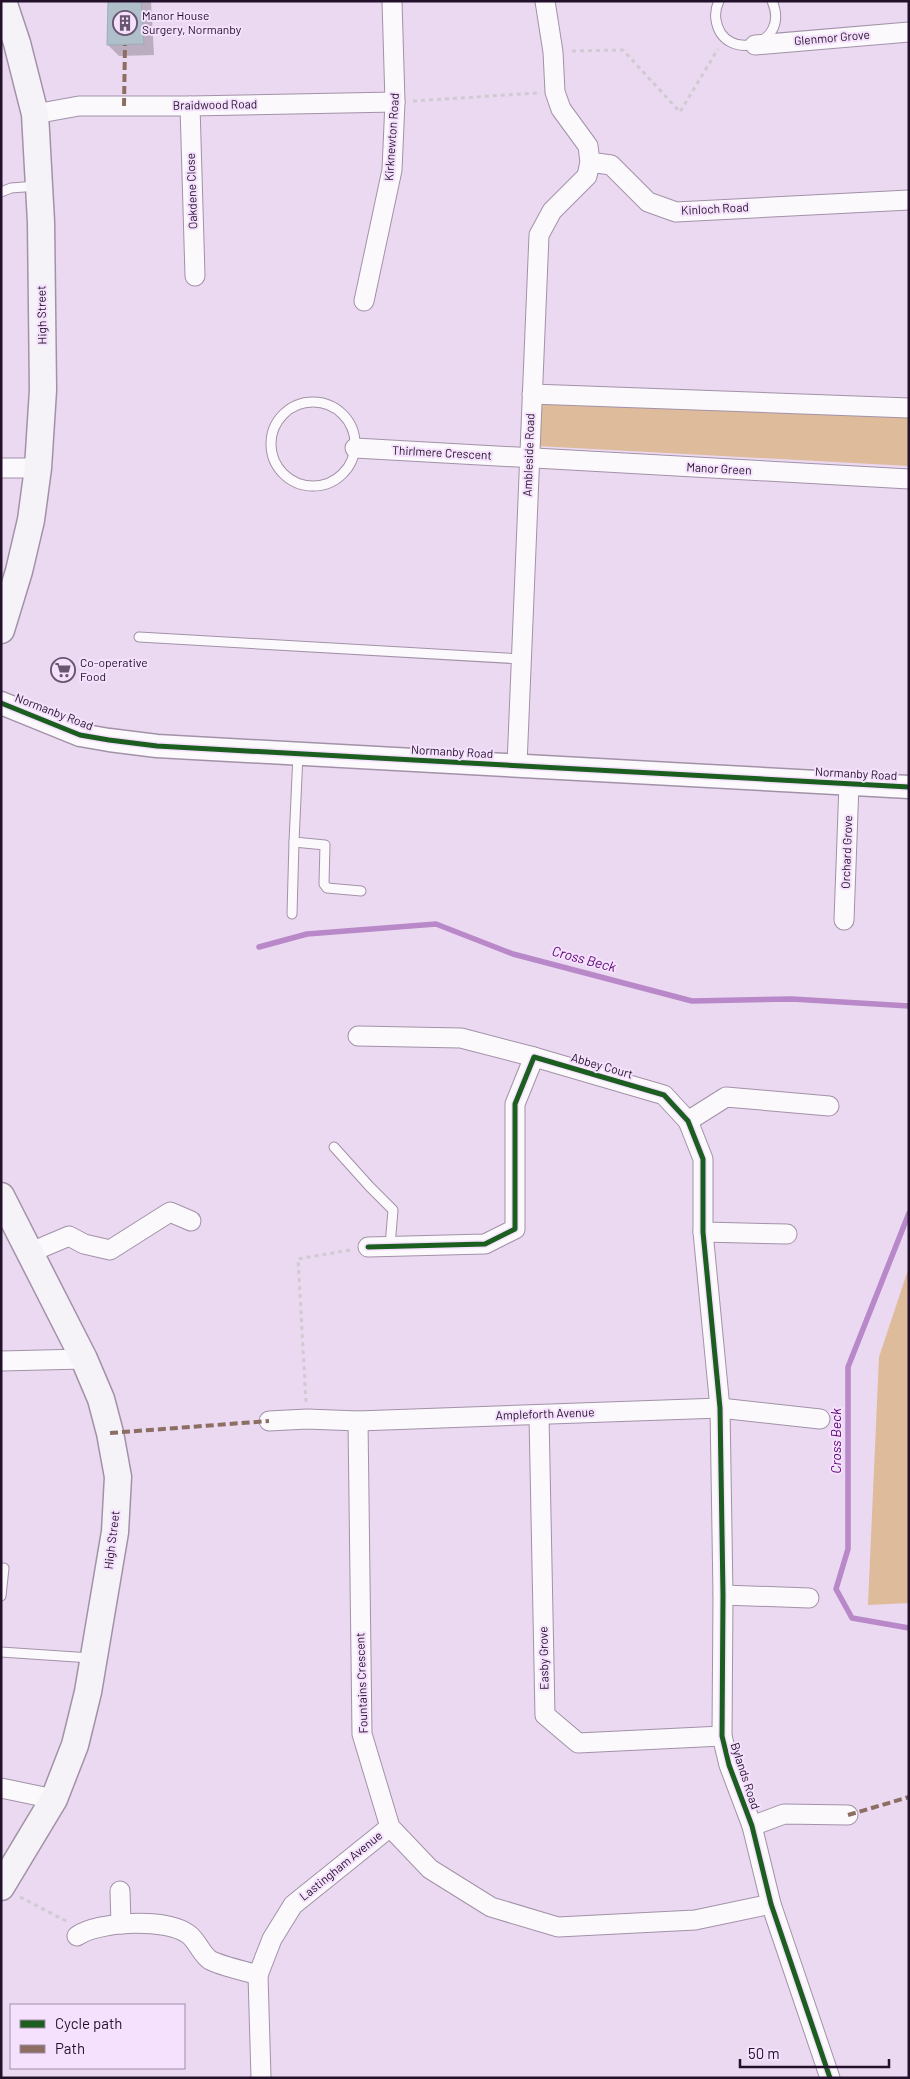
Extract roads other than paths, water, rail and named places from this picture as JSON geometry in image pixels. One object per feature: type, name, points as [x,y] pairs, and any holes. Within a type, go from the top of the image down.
[{"type":"main road","name":"High Street","points":[[1,630],[19,571],[31,520],[38,468],[43,390],[39,186],[35,114],[13,44],[3,1]]},
{"type":"main road","name":"High Street","points":[[1,1196],[84,1359],[101,1399],[110,1433],[118,1477],[115,1532],[94,1659],[75,1745],[54,1799],[10,1892]]},
{"type":"street","name":"Kirknewton Road","points":[[364,301],[392,170],[395,102],[392,1]]},
{"type":"street","points":[[545,1],[553,52],[555,92],[561,109],[588,146],[590,162]]},
{"type":"street","name":"Glenmor Grove","points":[[755,45],[909,32]]},
{"type":"street","name":"Braidwood Road","points":[[35,114],[79,106],[395,102]]},
{"type":"street","name":"Oakdene Close","points":[[190,106],[195,276]]},
{"type":"street","name":"Kinloch Road","points":[[590,162],[611,165],[648,202],[676,212],[909,200]]},
{"type":"street","name":"Ambleside Road","points":[[517,766],[540,235],[552,210],[586,176],[590,162]]},
{"type":"street","points":[[532,394],[909,408]]},
{"type":"street","name":"Thirlmere Crescent","points":[[355,448],[529,458]]},
{"type":"street","name":"Manor Green","points":[[529,458],[909,479]]},
{"type":"street","points":[[1,468],[38,468]]},
{"type":"street","name":"Normanby Road","points":[[1,704],[80,734],[157,746],[909,787]]},
{"type":"street","name":"Orchard Grove","points":[[844,920],[849,784]]},
{"type":"street","name":"Abbey Court","points":[[358,1036],[461,1038],[664,1095],[688,1121],[703,1159],[703,1232],[720,1408]]},
{"type":"street","points":[[368,1247],[485,1244],[515,1230],[514,1104],[534,1057]]},
{"type":"street","points":[[688,1121],[726,1097],[829,1106]]},
{"type":"street","points":[[30,1253],[69,1236],[84,1244],[110,1250],[170,1212],[191,1220]]},
{"type":"street","points":[[703,1232],[787,1234]]},
{"type":"street","points":[[1,1361],[84,1359]]},
{"type":"street","name":"Ampleforth Avenue","points":[[269,1420],[358,1421],[720,1408],[820,1419]]},
{"type":"street","name":"Bylands Road","points":[[720,1408],[722,1736],[729,1765],[752,1826],[771,1904],[830,2078]]},
{"type":"street","name":"Easby Grove","points":[[539,1414],[545,1715],[578,1743],[722,1736]]},
{"type":"street","name":"Fountains Crescent","points":[[358,1421],[362,1734],[390,1827],[430,1869],[491,1907],[558,1927],[695,1920],[771,1904]]},
{"type":"street","points":[[722,1595],[808,1598]]},
{"type":"street","points":[[1,1788],[54,1799]]},
{"type":"street","points":[[752,1826],[784,1814],[848,1815]]},
{"type":"street","name":"Lastingham Avenue","points":[[261,2078],[258,1975],[272,1939],[293,1904],[390,1827]]},
{"type":"street","points":[[120,1891],[121,1924]]},
{"type":"street","points":[[81,1933],[121,1924],[170,1926],[188,1934],[210,1960],[258,1975]]},
{"type":"lane","points":[[719,1],[715,15],[717,26],[725,38],[739,45],[755,45],[766,38],[776,20],[772,1]]},
{"type":"lane","points":[[1,192],[11,188],[39,186]]},
{"type":"lane","points":[[318,402],[338,410],[348,420],[354,434],[355,448],[349,466],[339,477],[326,484],[312,486],[291,480],[280,471],[273,458],[271,443],[273,431],[279,418],[290,408],[304,403],[318,402]]},
{"type":"lane","points":[[139,637],[521,659]]},
{"type":"lane","points":[[292,914],[298,754]]},
{"type":"lane","points":[[294,842],[325,845],[324,884],[327,888],[361,891]]},
{"type":"lane","points":[[334,1147],[393,1210],[390,1246]]},
{"type":"lane","points":[[1,1596],[4,1568]]},
{"type":"lane","points":[[1,1652],[94,1659]]},
{"type":"waterway","name":"Cross Beck","points":[[259,947],[307,934],[436,924],[513,954],[692,1001],[792,999],[909,1006]]},
{"type":"waterway","name":"Cross Beck","points":[[909,1213],[848,1367],[848,1549],[836,1589],[852,1618],[909,1628]]},
{"type":"place","name":"Manor House Surgery, Normanby","points":[[125,23]]},
{"type":"place","name":"Co-operative Food","points":[[63,670]]}]
